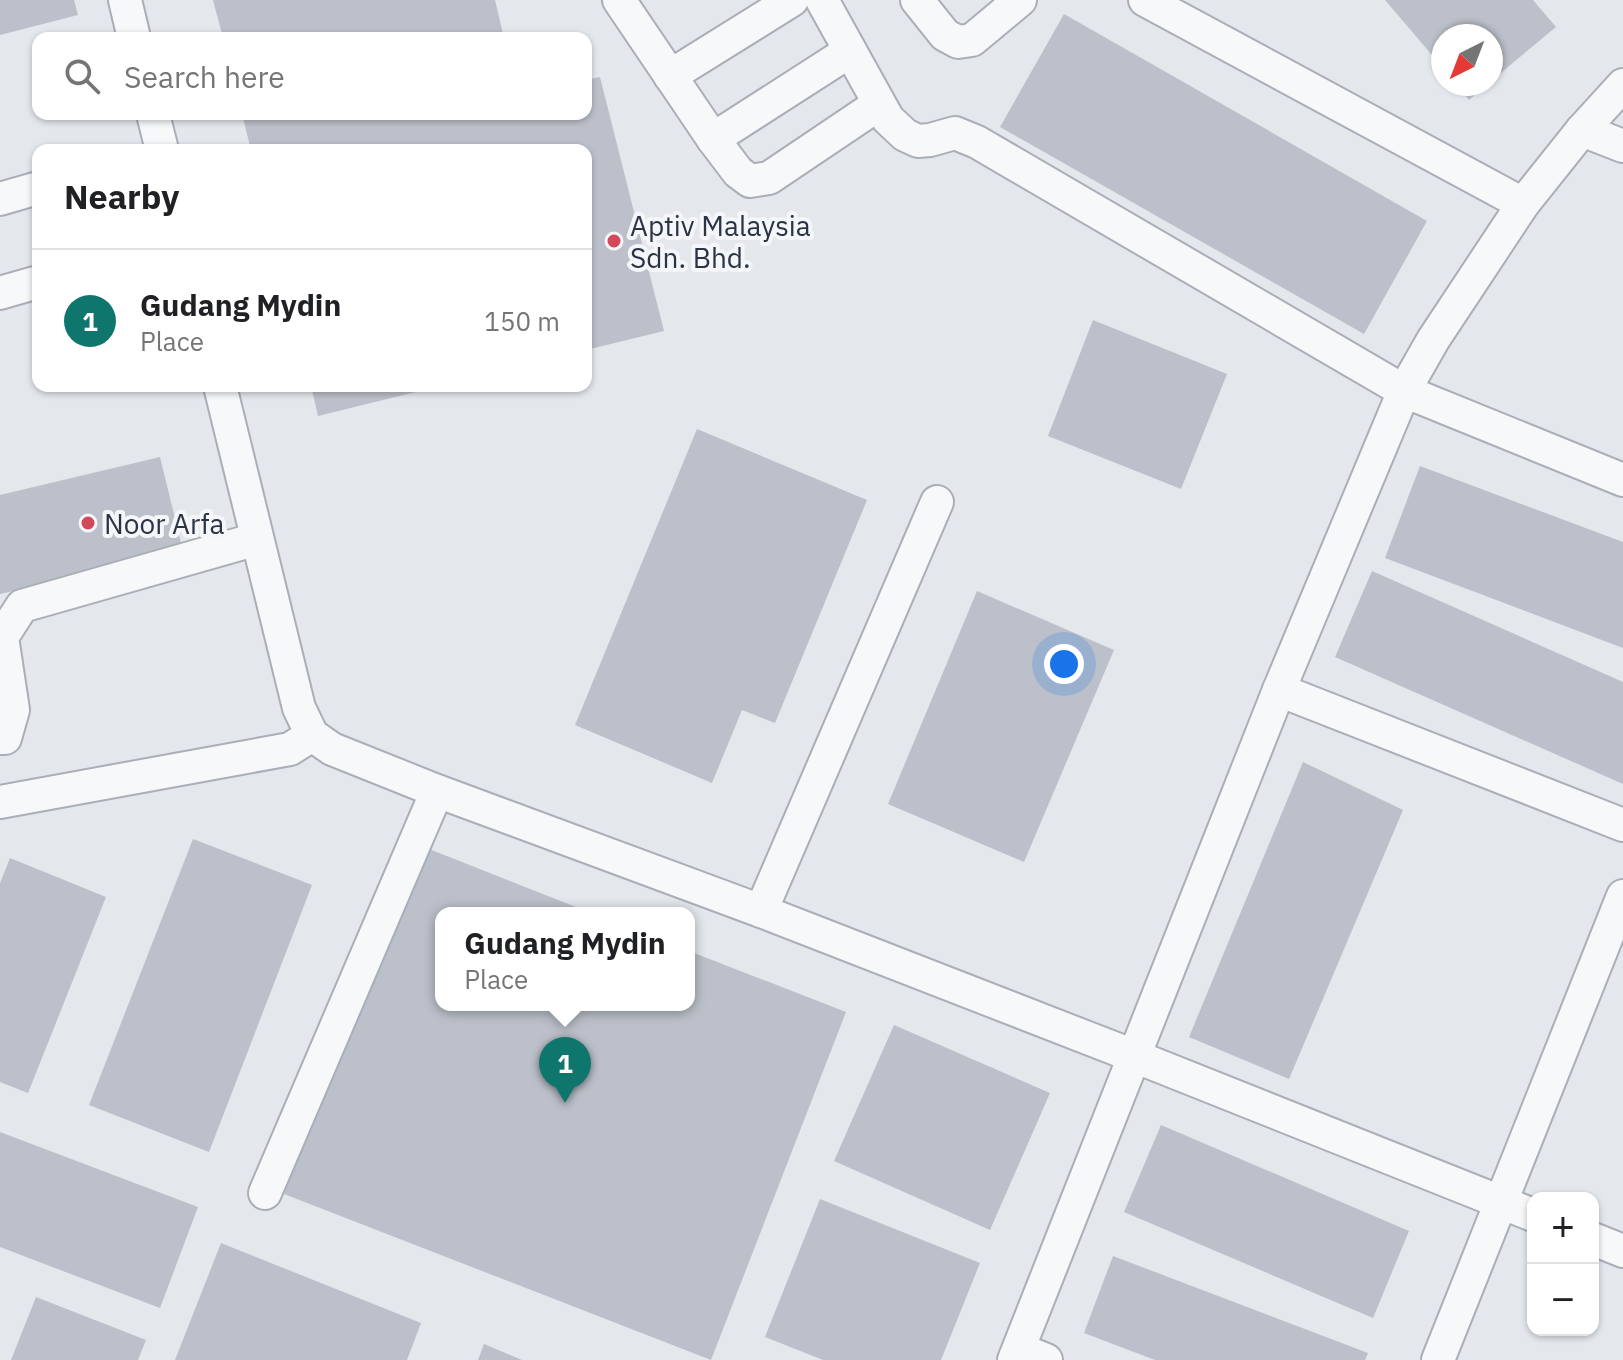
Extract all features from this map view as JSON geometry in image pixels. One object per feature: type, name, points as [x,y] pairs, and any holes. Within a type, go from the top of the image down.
[{"type":"street","points":[[125,0],[133,32]]},
{"type":"street","points":[[670,76],[792,0]]},
{"type":"street","points":[[822,0],[888,119],[905,135],[918,141],[955,133],[977,142],[1404,391],[1623,480]]},
{"type":"street","points":[[917,0],[945,35],[958,42],[972,40],[1020,0]]},
{"type":"street","points":[[1145,0],[1523,204]]},
{"type":"street","points":[[626,3],[713,139],[738,172],[750,181],[769,178],[879,104]]},
{"type":"street","points":[[713,139],[850,51]]},
{"type":"street","points":[[1027,1356],[1134,1056],[1279,690],[1404,391],[1433,340],[1523,204],[1582,130],[1623,85]]},
{"type":"street","points":[[154,120],[160,144]]},
{"type":"street","points":[[1582,130],[1623,146]]},
{"type":"street","points":[[0,199],[32,190]]},
{"type":"street","points":[[0,293],[32,284]]},
{"type":"street","points":[[221,392],[299,708],[312,735],[332,749],[761,911],[1527,1213]]},
{"type":"street","points":[[761,911],[937,502]]},
{"type":"street","points":[[0,738],[5,738],[13,710],[2,637],[22,606],[257,539]]},
{"type":"street","points":[[1279,690],[1623,825]]},
{"type":"street","points":[[0,802],[290,749],[312,735]]},
{"type":"street","points":[[265,1193],[437,791]]},
{"type":"street","points":[[1438,1360],[1623,896]]},
{"type":"street","points":[[1599,1241],[1623,1251]]},
{"type":"building","points":[[0,0],[74,0],[78,15],[0,35]]},
{"type":"building","points":[[213,0],[495,0],[503,32],[221,32]]},
{"type":"building","points":[[1385,0],[1533,0],[1556,27],[1503,71],[1503,24],[1431,24],[1431,54]]},
{"type":"building","points":[[1064,14],[1427,221],[1364,334],[1000,127]]},
{"type":"building","name":"Aptiv Malaysia Sdn. Bhd.","points":[[600,77],[664,331],[592,349],[592,144],[250,144],[244,120],[592,120],[592,79]]},
{"type":"building","points":[[1093,320],[1227,374],[1181,489],[1048,436]]},
{"type":"building","points":[[312,392],[416,392],[318,416]]},
{"type":"building","points":[[697,429],[867,500],[775,723],[742,710],[712,783],[575,725]]},
{"type":"building","name":"Noor Arfa","points":[[160,457],[183,551],[0,594],[0,495]]},
{"type":"building","points":[[1420,466],[1623,542],[1623,648],[1385,558]]},
{"type":"building","points":[[1372,571],[1623,682],[1623,784],[1335,657]]},
{"type":"building","points":[[977,591],[1114,650],[1024,862],[888,804]]},
{"type":"building","points":[[1303,762],[1403,810],[1289,1079],[1189,1037]]},
{"type":"building","points":[[193,839],[312,885],[209,1152],[89,1105]]},
{"type":"building","points":[[419,845],[576,907],[435,907],[435,1011],[695,1011],[695,953],[846,1012],[711,1360],[284,1194]]},
{"type":"building","points":[[10,858],[106,897],[28,1093],[0,1082],[0,883]]},
{"type":"building","points":[[894,1025],[1050,1093],[990,1230],[834,1161]]},
{"type":"building","points":[[1161,1125],[1409,1231],[1373,1318],[1124,1212]]},
{"type":"building","points":[[0,1132],[198,1207],[160,1308],[0,1247]]},
{"type":"building","points":[[820,1199],[980,1263],[941,1360],[823,1360],[765,1337]]},
{"type":"building","points":[[221,1243],[421,1323],[407,1360],[175,1360]]},
{"type":"building","points":[[1113,1256],[1368,1353],[1365,1360],[1155,1360],[1084,1333]]},
{"type":"building","points":[[36,1297],[146,1340],[138,1360],[11,1360]]},
{"type":"building","points":[[484,1344],[522,1360],[478,1360]]},
{"type":"place","name":"Aptiv Malaysia Sdn. Bhd.","points":[[614,241]]},
{"type":"place","name":"Noor Arfa","points":[[88,523]]},
{"type":"place","name":"Gudang Mydin","points":[[565,1103]]}]
